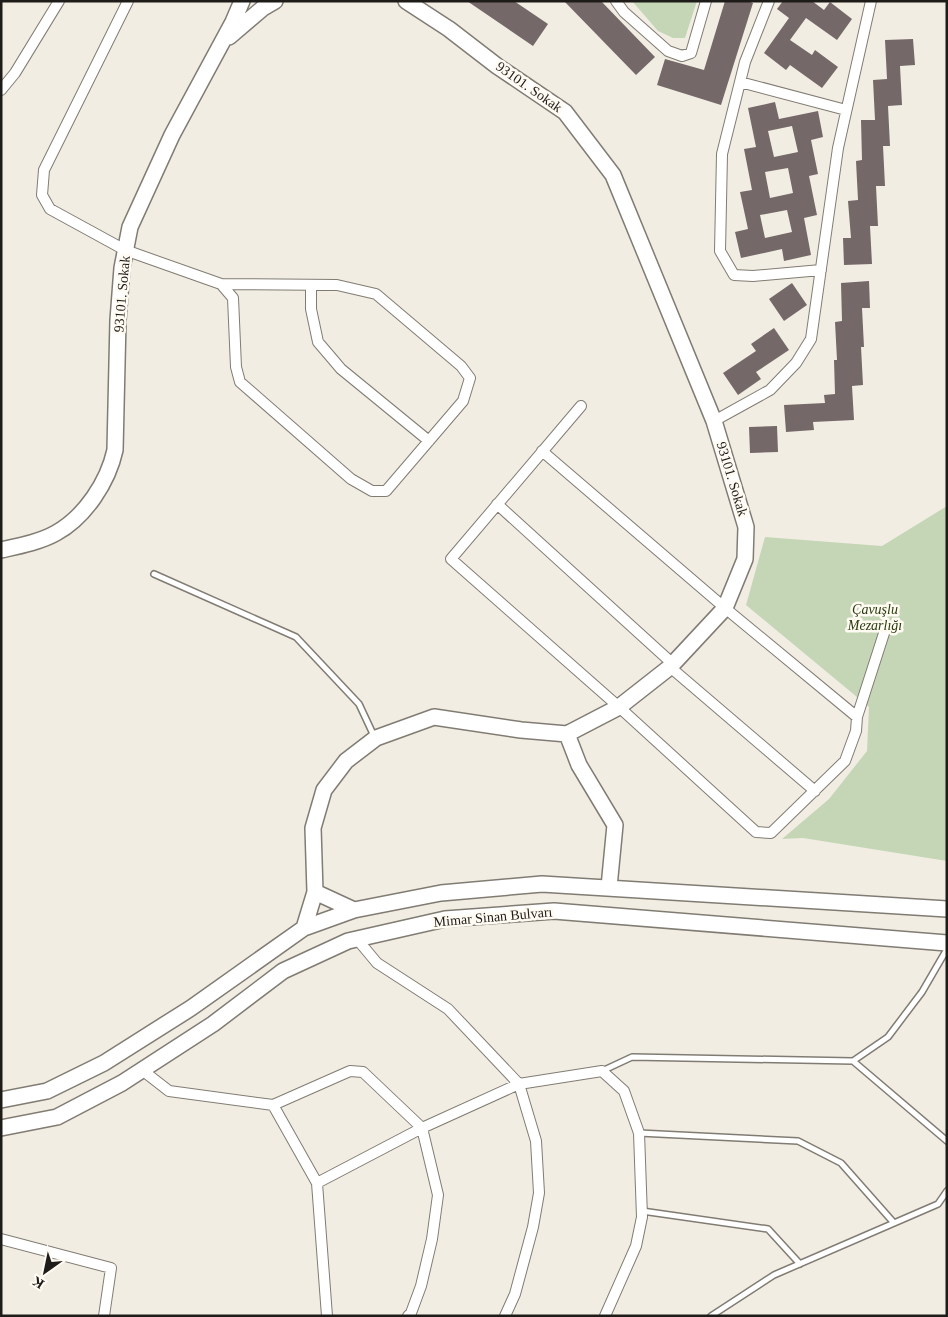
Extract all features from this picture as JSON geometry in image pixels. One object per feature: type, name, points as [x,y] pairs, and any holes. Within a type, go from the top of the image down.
[{"type":"street","points":[[1,90],[14,73],[59,1]]},
{"type":"street","points":[[128,1],[44,170],[42,195],[50,209],[125,250],[221,284],[337,285],[376,294],[461,366],[470,378],[463,401],[386,491],[372,491],[351,479],[240,382],[236,367],[233,298],[221,284]]},
{"type":"street","name":"93101. Sokak","points":[[1,550],[28,544],[56,533],[68,524],[97,494],[111,468],[116,450],[118,320],[122,268],[130,227],[172,135],[233,22],[242,1]]},
{"type":"street","points":[[220,46],[263,8],[275,1]]},
{"type":"street","name":"93101. Sokak","points":[[406,1],[449,29],[497,66],[565,112],[613,175],[714,421],[746,527],[745,559],[725,608],[671,665],[619,707],[567,734]]},
{"type":"street","points":[[616,1],[624,12],[668,51],[682,56],[691,53],[706,1]]},
{"type":"street","points":[[769,1],[745,62],[722,154],[720,251],[734,275],[753,276],[821,270]]},
{"type":"street","points":[[714,421],[770,390],[796,363],[811,340],[838,148],[871,1]]},
{"type":"street","points":[[740,82],[846,110]]},
{"type":"street","points":[[311,285],[310,309],[318,342],[341,369],[429,441]]},
{"type":"street","points":[[581,406],[450,558],[619,707],[756,832],[771,833],[845,761],[856,731],[857,717],[886,627]]},
{"type":"street","points":[[542,451],[725,608],[857,717]]},
{"type":"street","points":[[497,504],[671,665],[814,791]]},
{"type":"street","points":[[304,928],[315,892],[313,828],[324,790],[346,762],[376,738],[434,717],[521,730],[567,734],[579,766],[615,825],[609,888]]},
{"type":"street","name":"Mimar Sinan Bulvarı","points":[[1,1100],[47,1091],[104,1064],[192,1008],[304,928],[354,910],[441,893],[542,884],[947,909]]},
{"type":"street","points":[[315,892],[354,910]]},
{"type":"street","name":"Mimar Sinan Bulvarı","points":[[1,1128],[56,1116],[122,1083],[213,1024],[283,971],[348,941],[445,919],[554,911],[947,943]]},
{"type":"street","points":[[357,939],[376,963],[448,1009],[519,1084],[536,1141],[539,1193],[533,1227],[514,1294],[505,1316]]},
{"type":"street","points":[[142,1070],[169,1092],[273,1105],[350,1072],[363,1072],[422,1128],[438,1195],[432,1239],[421,1286],[411,1313],[408,1316]]},
{"type":"street","points":[[317,1183],[422,1128],[519,1084],[602,1071],[624,1091],[639,1133],[642,1211],[636,1246],[606,1316]]},
{"type":"street","points":[[273,1105],[317,1183],[327,1316]]},
{"type":"street","points":[[1,1240],[111,1268],[104,1316]]},
{"type":"lane","points":[[154,574],[296,637],[359,704],[376,738]]},
{"type":"lane","points":[[602,1071],[632,1056],[853,1061],[888,1037],[922,992],[947,949]]},
{"type":"lane","points":[[853,1061],[947,1141]]},
{"type":"lane","points":[[639,1133],[798,1140],[841,1164],[894,1223]]},
{"type":"lane","points":[[711,1316],[774,1275],[938,1204],[947,1191]]},
{"type":"lane","points":[[642,1211],[768,1229],[800,1264]]},
{"type":"green space","points":[[632,1],[697,1],[685,38],[673,38],[658,31]]},
{"type":"green space","name":"Çavuşlu Mezarlığı","points":[[947,506],[947,861],[803,838],[782,839],[829,799],[867,751],[869,707],[746,605],[765,537],[882,546]]},
{"type":"building","points":[[467,1],[514,1],[548,24],[533,46]]},
{"type":"building","points":[[564,1],[601,1],[655,57],[636,75]]},
{"type":"building","points":[[725,1],[748,1],[753,3],[721,105],[657,85],[665,59],[704,70]]},
{"type":"building","points":[[783,1],[812,1],[824,10],[830,2],[852,19],[837,40],[806,18],[790,40],[812,55],[815,50],[838,67],[822,88],[790,65],[786,70],[764,53],[789,18],[777,9]]},
{"type":"building","points":[[913,39],[915,65],[900,66],[902,105],[888,106],[890,146],[883,146],[885,186],[876,186],[878,226],[870,226],[872,264],[844,265],[843,238],[851,238],[848,201],[858,200],[856,161],[862,160],[861,120],[875,120],[873,80],[887,79],[885,40]]},
{"type":"building","points":[[775,102],[779,119],[818,111],[823,137],[811,140],[818,174],[809,176],[817,215],[804,218],[811,255],[784,261],[782,249],[741,258],[735,232],[748,229],[740,192],[752,190],[744,149],[756,147],[748,108]],"holes":[[[792,126],[798,152],[774,157],[768,131]],[[788,168],[793,193],[770,198],[765,172]],[[787,210],[792,232],[765,238],[760,215]]]},
{"type":"building","points":[[869,281],[870,308],[862,308],[864,347],[861,347],[863,385],[852,386],[854,420],[813,422],[814,430],[786,432],[784,405],[825,403],[824,395],[835,394],[834,360],[837,360],[835,322],[842,321],[841,283]]},
{"type":"building","points":[[792,283],[807,305],[784,321],[769,299]]},
{"type":"building","points":[[774,328],[789,350],[756,372],[761,379],[738,395],[723,373],[756,351],[751,344]]},
{"type":"building","points":[[777,426],[778,452],[750,453],[749,427]]}]
